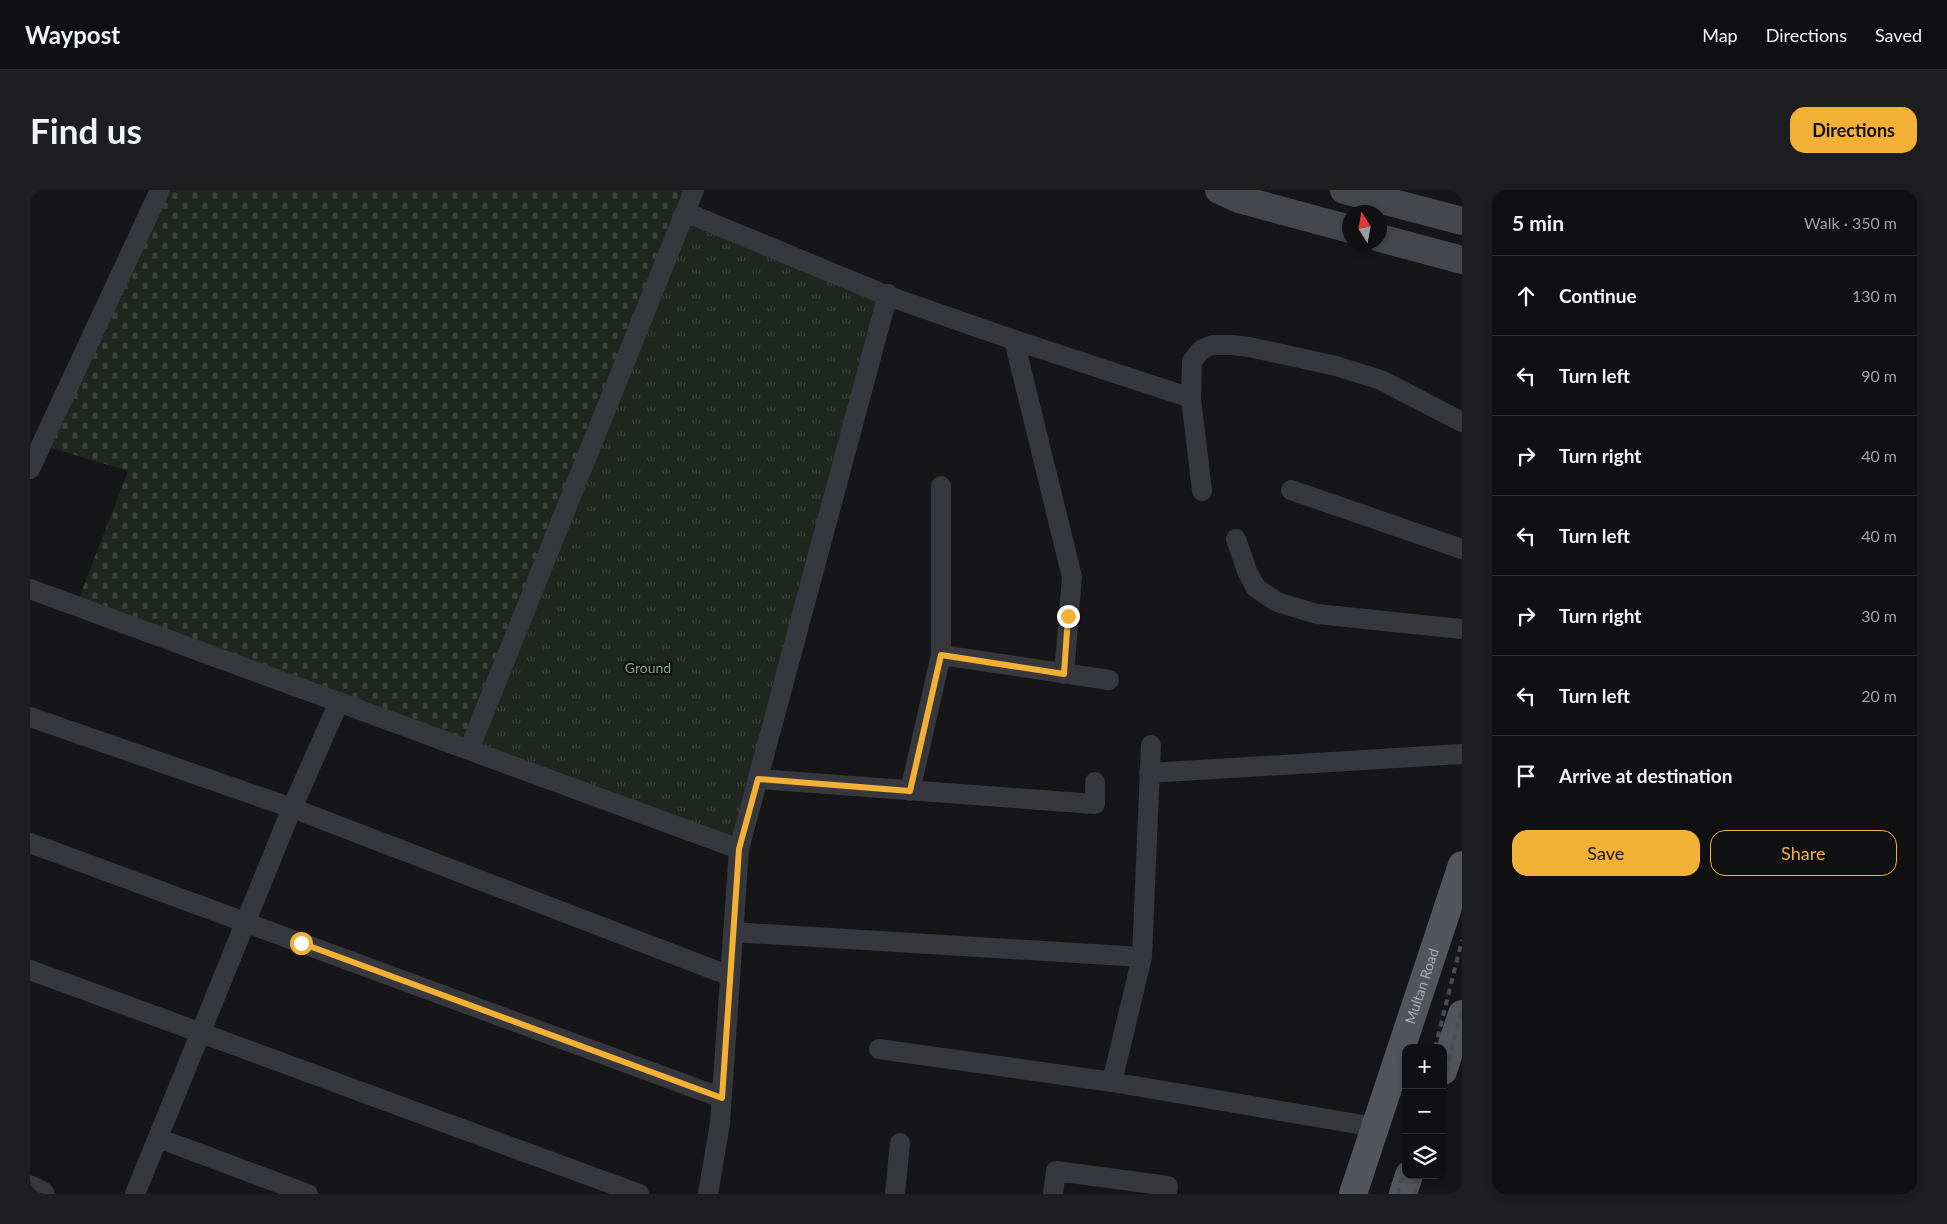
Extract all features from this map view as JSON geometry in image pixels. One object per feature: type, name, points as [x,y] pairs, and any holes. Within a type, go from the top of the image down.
[{"type":"main road","points":[[1219,190],[1239,199],[1342,227]]},
{"type":"main road","points":[[1344,190],[1462,221]]},
{"type":"main road","points":[[1387,240],[1462,260]]},
{"type":"main road","name":"Multan Road","points":[[1353,1194],[1462,865]]},
{"type":"main road","points":[[1447,1059],[1462,1014]]},
{"type":"main road","points":[[1402,1194],[1408,1179]]},
{"type":"street","points":[[30,469],[160,190]]},
{"type":"street","points":[[469,750],[694,190]]},
{"type":"street","points":[[685,212],[888,295],[1014,340],[1191,398]]},
{"type":"street","points":[[708,1194],[720,1123],[739,849],[888,295]]},
{"type":"street","points":[[1014,340],[1072,577],[1064,674]]},
{"type":"street","points":[[1202,491],[1191,398],[1192,361],[1201,350],[1212,345],[1249,347],[1336,366],[1381,380],[1462,422]]},
{"type":"street","points":[[910,791],[941,655],[941,486]]},
{"type":"street","points":[[1291,490],[1462,549]]},
{"type":"street","points":[[1236,539],[1247,571],[1256,588],[1277,602],[1318,614],[1462,629]]},
{"type":"street","points":[[30,589],[739,849]]},
{"type":"street","points":[[941,655],[1109,680]]},
{"type":"street","points":[[134,1194],[292,808],[338,702]]},
{"type":"street","points":[[30,717],[292,808],[730,976]]},
{"type":"street","points":[[1112,1082],[1142,957],[1151,746]]},
{"type":"street","points":[[1150,773],[1462,754]]},
{"type":"street","points":[[758,779],[1095,804],[1095,782]]},
{"type":"street","points":[[30,843],[722,1098]]},
{"type":"street","points":[[733,932],[1142,957]]},
{"type":"street","points":[[30,970],[639,1194]]},
{"type":"street","points":[[879,1049],[1112,1082],[1376,1127]]},
{"type":"street","points":[[158,1138],[308,1194]]},
{"type":"street","points":[[895,1194],[900,1143]]},
{"type":"street","points":[[1053,1194],[1056,1171],[1168,1186],[1167,1194]]},
{"type":"green space","points":[[160,190],[694,190],[469,750],[76,606],[128,471],[41,445]]},
{"type":"green space","name":"Ground","points":[[685,212],[888,294],[739,849],[469,750]]},
{"type":"railway","points":[[1436,1044],[1462,940]]},
{"type":"railway","points":[[1447,1067],[1462,1009]]},
{"type":"railway","points":[[1398,1194],[1402,1178]]},
{"type":"railway","points":[[1414,1194],[1418,1179]]},
{"type":"route","points":[[301,943],[722,1098],[739,849],[758,779],[910,791],[941,655],[1064,674],[1068,616]]}]
